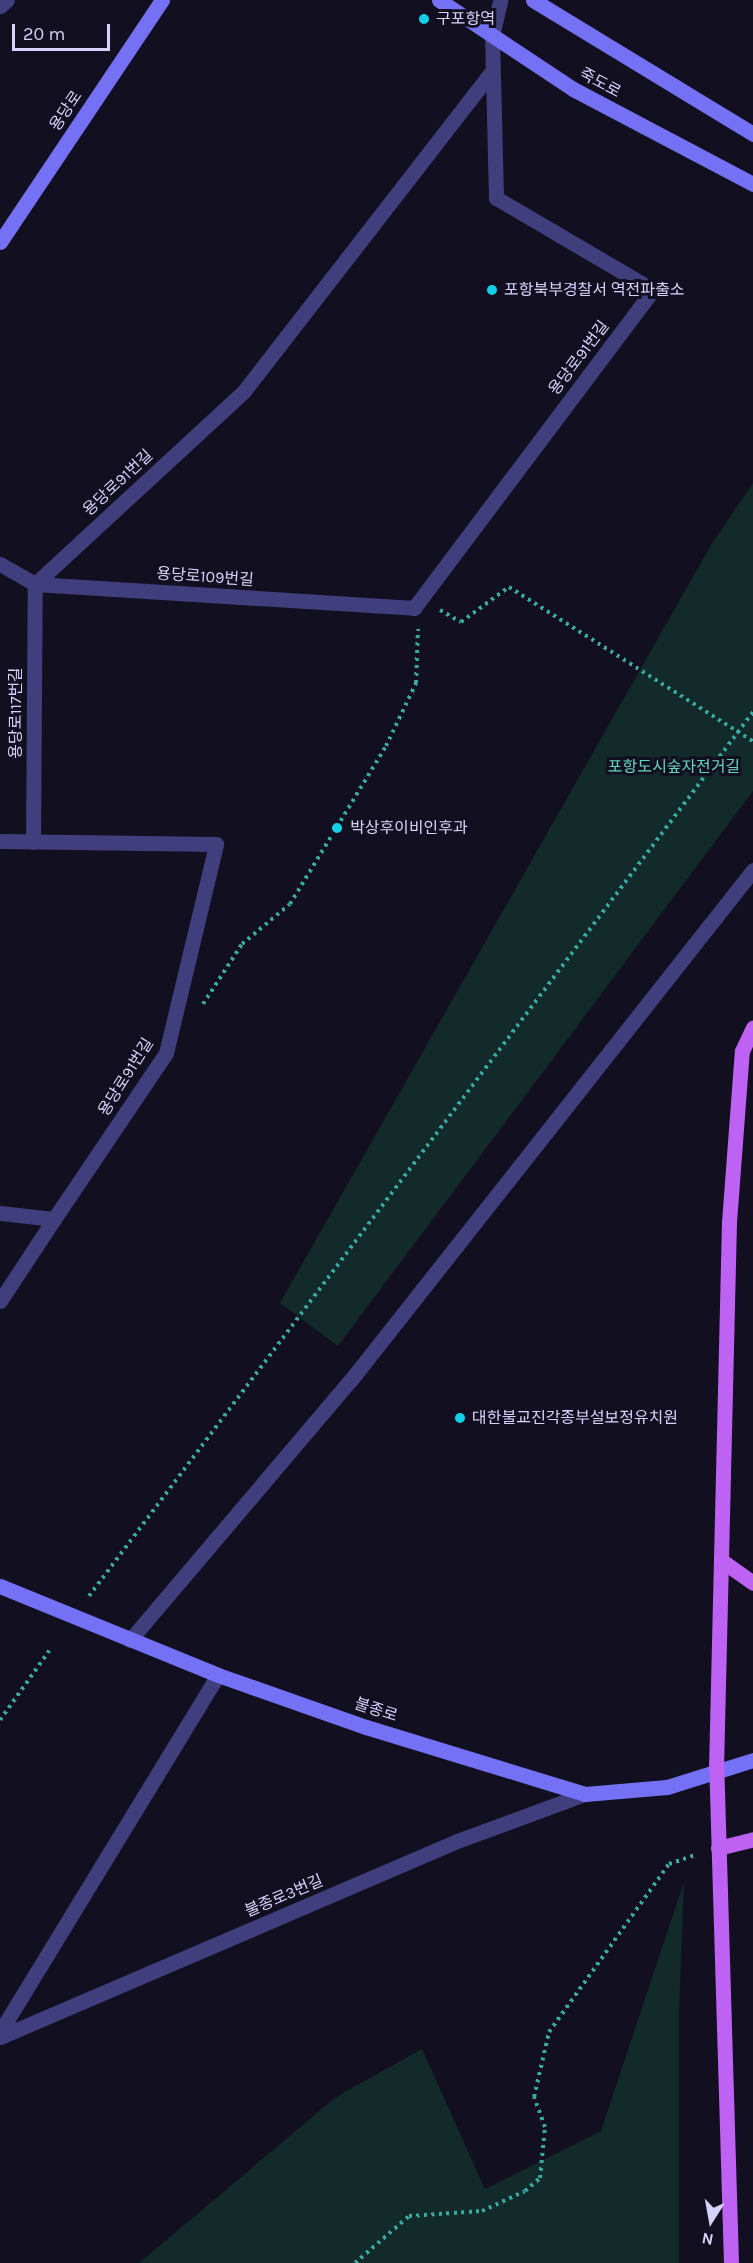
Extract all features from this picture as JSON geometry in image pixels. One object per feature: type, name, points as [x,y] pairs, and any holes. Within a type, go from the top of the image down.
[{"type":"main road","name":"용당로","points":[[0,242],[162,0]]},
{"type":"main road","name":"죽도로","points":[[439,0],[573,89],[753,184]]},
{"type":"main road","name":"죽도로","points":[[533,0],[753,134]]},
{"type":"main road","points":[[731,2263],[716,1769],[729,1222],[742,1051],[753,1028]]},
{"type":"main road","points":[[722,1561],[753,1583]]},
{"type":"main road","name":"불종로","points":[[0,1586],[218,1675],[366,1727],[585,1794],[667,1787],[716,1769],[753,1760]]},
{"type":"main road","points":[[718,1848],[753,1839]]},
{"type":"street","points":[[0,6],[7,0]]},
{"type":"street","name":"용당로91번길","points":[[414,608],[653,290],[496,198],[492,36],[500,0]]},
{"type":"street","name":"용당로91번길","points":[[35,584],[244,391],[493,70]]},
{"type":"street","name":"용당로109번길","points":[[0,564],[35,584],[414,608]]},
{"type":"street","name":"용당로117번길","points":[[33,842],[35,584]]},
{"type":"street","points":[[0,841],[33,842]]},
{"type":"street","name":"용당로91번길","points":[[0,1301],[166,1053],[216,844],[33,842]]},
{"type":"street","points":[[130,1640],[350,1381],[753,870]]},
{"type":"street","points":[[0,1213],[54,1219]]},
{"type":"street","points":[[0,2032],[218,1675]]},
{"type":"street","name":"불종로3번길","points":[[0,2037],[457,1841],[585,1794]]},
{"type":"path","points":[[461,622],[509,587],[753,741]]},
{"type":"path","points":[[171,1036],[209,998],[242,944],[290,904],[386,746],[416,683],[419,633],[414,608]]},
{"type":"path","points":[[86,1600],[753,711]]},
{"type":"path","points":[[0,1720],[49,1651]]},
{"type":"path","points":[[355,2263],[409,2216],[482,2211],[525,2191],[540,2178],[545,2127],[534,2097],[549,2032],[669,1864],[718,1848]]},
{"type":"green space","name":"포항도시숲자전거길","points":[[753,483],[753,791],[338,1346],[280,1303],[711,545]]},
{"type":"green space","points":[[684,1882],[679,2011],[679,2263],[139,2263],[336,2097],[422,2049],[485,2189],[601,2131]]},
{"type":"place","name":"구포항역","points":[[424,19]]},
{"type":"place","name":"포항북부경찰서 역전파출소","points":[[492,290]]},
{"type":"place","name":"박상후이비인후과","points":[[337,828]]},
{"type":"place","name":"대한불교진각종부설보정유치원","points":[[460,1418]]}]
